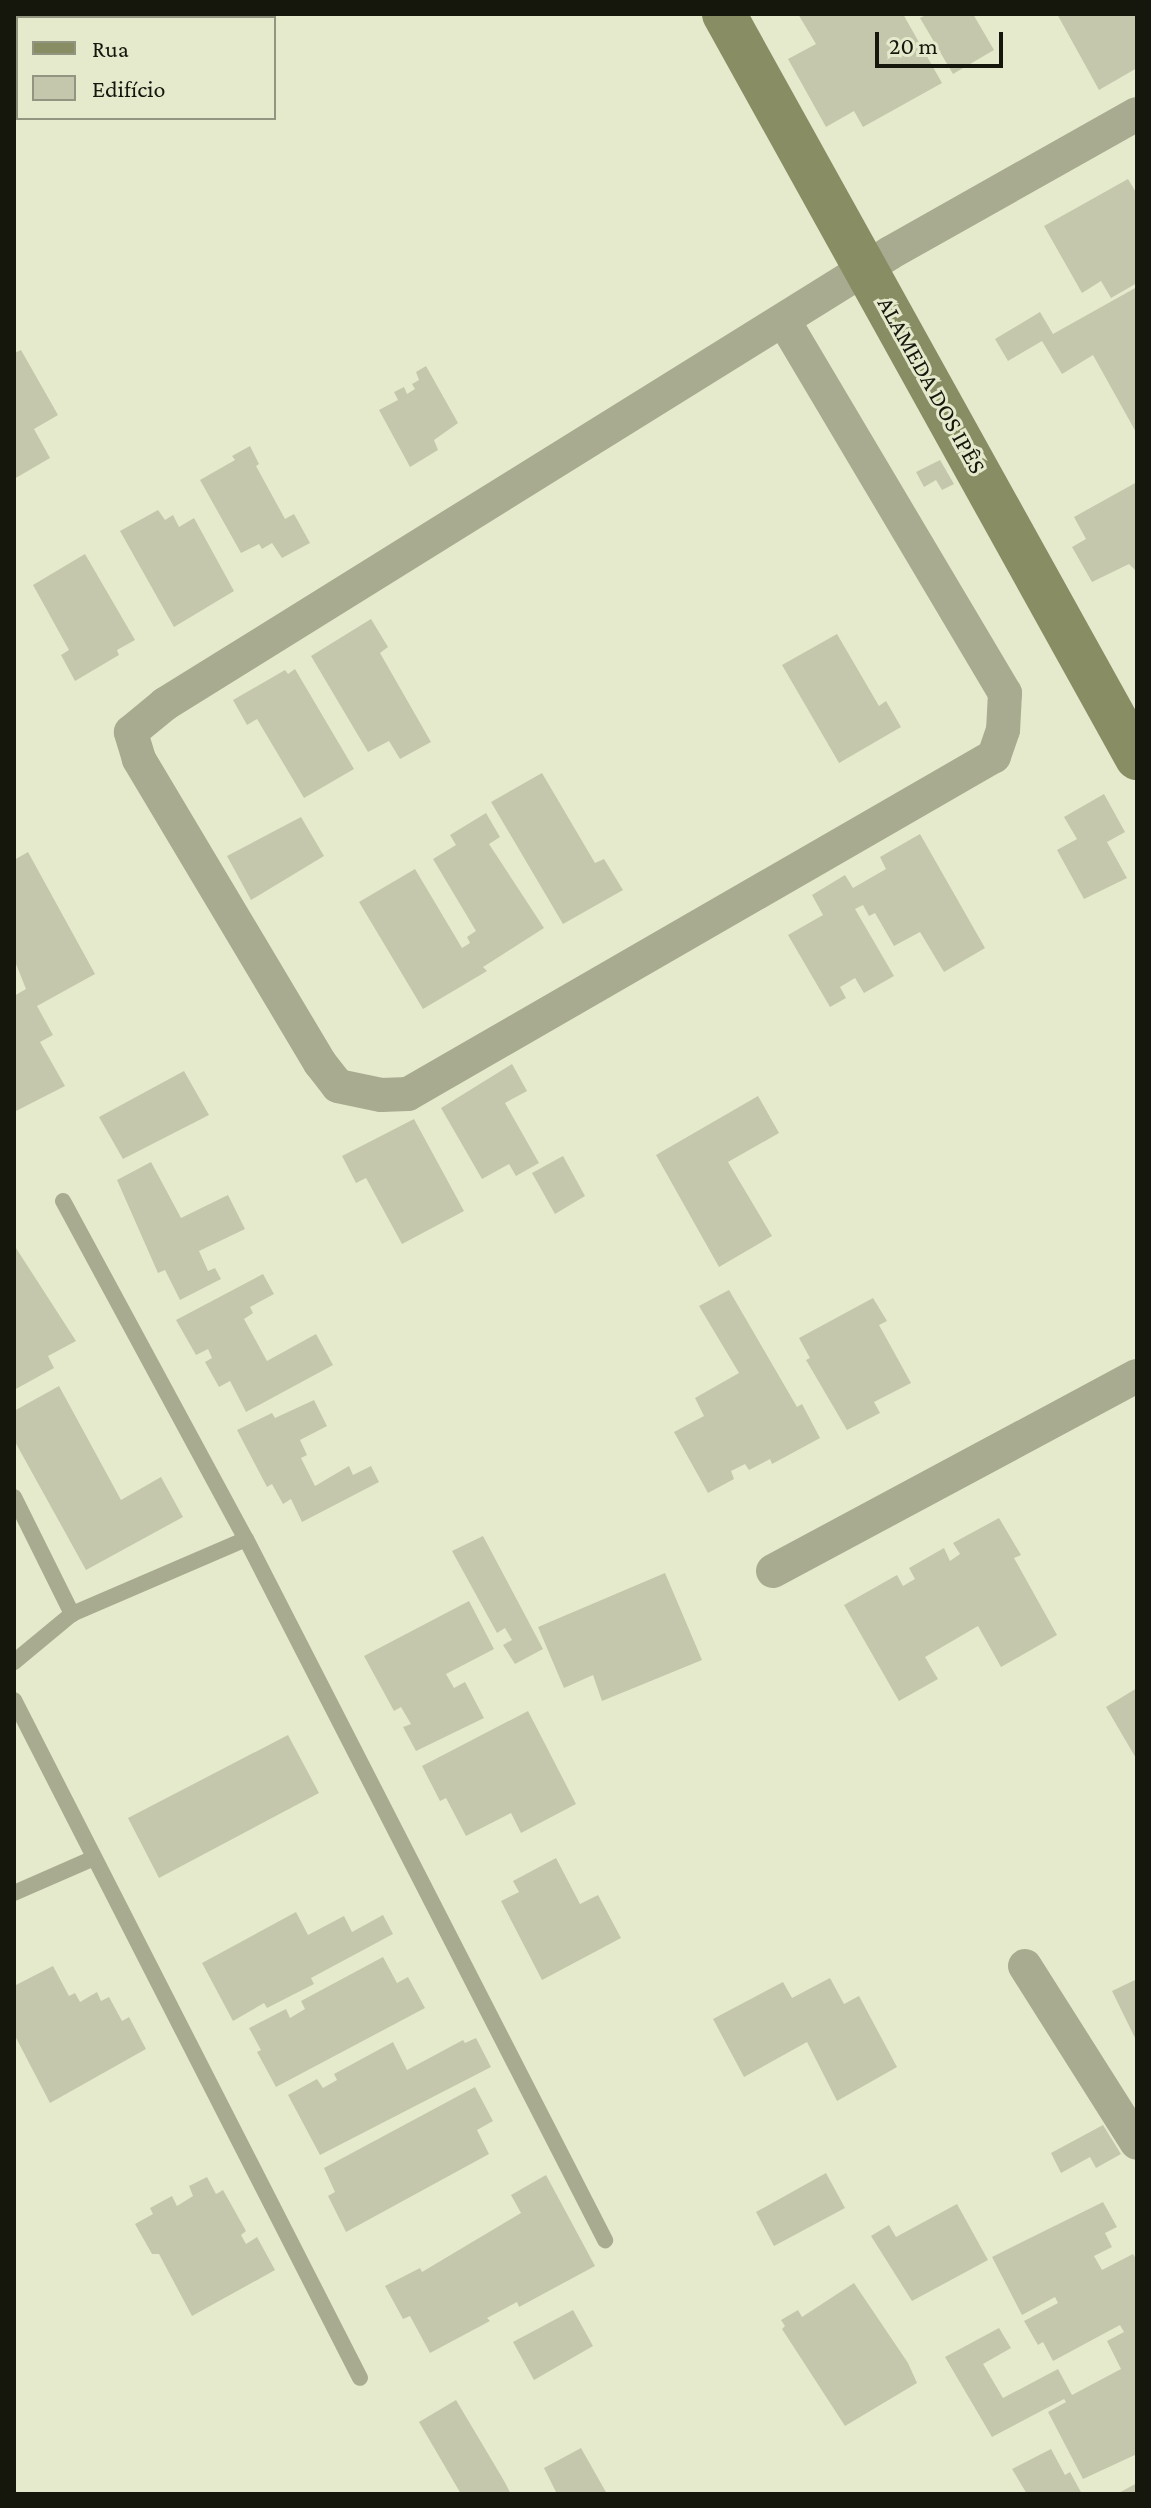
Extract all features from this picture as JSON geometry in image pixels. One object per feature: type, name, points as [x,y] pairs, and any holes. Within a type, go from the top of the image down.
[{"type":"street","name":"ALAMEDA DOS IPÊS","points":[[724,14],[1137,758]]},
{"type":"street","points":[[784,321],[1005,693],[1003,730],[994,756],[408,1094],[381,1095],[338,1086],[320,1063],[147,772],[131,732],[165,704],[890,253],[1137,114]]},
{"type":"street","points":[[773,1571],[1137,1376]]},
{"type":"street","points":[[1025,1966],[1137,2143]]},
{"type":"lane","points":[[63,1201],[246,1539],[605,2240]]},
{"type":"lane","points":[[14,1497],[72,1614]]},
{"type":"lane","points":[[14,1662],[72,1614],[246,1539]]},
{"type":"lane","points":[[14,1700],[360,2378]]},
{"type":"lane","points":[[14,1893],[94,1858]]},
{"type":"building","points":[[798,14],[903,14],[942,83],[863,127],[854,111],[826,127],[788,59],[816,44]]},
{"type":"building","points":[[928,14],[973,14],[994,50],[953,74],[920,18]]},
{"type":"building","points":[[1057,14],[1137,14],[1137,68],[1099,90]]},
{"type":"building","points":[[1128,179],[1137,194],[1137,283],[1111,298],[1101,281],[1082,293],[1044,226]]},
{"type":"building","points":[[1137,287],[1137,434],[1093,355],[1062,374],[1042,341],[1008,361],[995,339],[1040,312],[1053,334]]},
{"type":"building","points":[[21,350],[58,415],[34,429],[50,458],[14,479],[14,353]]},
{"type":"building","points":[[426,366],[458,423],[434,440],[438,450],[410,467],[379,410],[398,400],[394,392],[404,387],[407,394],[415,389],[412,384],[419,380],[416,372]]},
{"type":"building","points":[[250,446],[259,464],[256,466],[285,519],[294,514],[310,543],[282,558],[272,543],[262,549],[259,544],[241,553],[200,480],[235,460],[232,456]]},
{"type":"building","points":[[940,460],[954,484],[942,490],[936,480],[924,487],[916,472]]},
{"type":"building","points":[[1137,482],[1137,572],[1129,564],[1092,582],[1072,547],[1086,539],[1074,517]]},
{"type":"building","points":[[158,510],[165,520],[173,515],[179,527],[194,518],[234,591],[174,627],[120,531]]},
{"type":"building","points":[[85,554],[135,640],[117,650],[119,655],[75,681],[61,655],[69,650],[33,585]]},
{"type":"building","points":[[371,619],[388,647],[380,653],[431,742],[400,759],[389,741],[368,752],[311,656]]},
{"type":"building","points":[[837,634],[879,706],[886,701],[901,727],[839,763],[782,665]]},
{"type":"building","points":[[295,669],[354,769],[304,798],[257,719],[247,725],[233,700],[285,670],[288,674]]},
{"type":"building","points":[[542,773],[595,863],[604,859],[623,890],[563,924],[491,802]]},
{"type":"building","points":[[1104,794],[1125,832],[1107,842],[1127,878],[1084,899],[1057,850],[1077,839],[1064,817]]},
{"type":"building","points":[[486,813],[500,837],[489,844],[544,928],[483,967],[487,971],[423,1009],[359,902],[415,869],[462,948],[470,943],[467,937],[476,931],[433,859],[456,845],[450,835]]},
{"type":"building","points":[[301,817],[324,856],[251,900],[227,856]]},
{"type":"building","points":[[920,834],[985,948],[944,972],[920,932],[894,946],[875,913],[869,916],[863,905],[855,909],[894,976],[864,993],[855,978],[840,987],[846,998],[830,1007],[788,935],[823,915],[812,895],[845,875],[853,888],[886,869],[880,857]]},
{"type":"building","points":[[28,852],[95,974],[37,1006],[53,1035],[40,1042],[65,1086],[14,1112],[14,996],[26,989],[14,959],[14,860]]},
{"type":"building","points":[[512,1064],[527,1091],[505,1103],[539,1163],[516,1176],[509,1164],[482,1179],[441,1108]]},
{"type":"building","points":[[184,1071],[209,1115],[123,1159],[99,1117]]},
{"type":"building","points":[[758,1096],[779,1133],[728,1162],[772,1236],[719,1267],[656,1155]]},
{"type":"building","points":[[414,1119],[464,1211],[402,1244],[366,1178],[356,1183],[342,1156]]},
{"type":"building","points":[[563,1156],[585,1196],[555,1214],[532,1173]]},
{"type":"building","points":[[151,1162],[181,1218],[228,1195],[245,1229],[199,1251],[208,1271],[215,1268],[221,1279],[180,1300],[165,1270],[158,1273],[117,1180]]},
{"type":"building","points":[[14,1245],[76,1341],[48,1356],[54,1368],[14,1390]]},
{"type":"building","points":[[263,1274],[274,1294],[250,1307],[253,1313],[244,1319],[267,1361],[316,1334],[333,1365],[246,1412],[230,1381],[219,1387],[205,1362],[212,1358],[208,1349],[196,1355],[176,1320]]},
{"type":"building","points":[[729,1290],[797,1407],[802,1404],[820,1438],[772,1464],[770,1459],[749,1470],[745,1464],[731,1471],[734,1479],[708,1493],[674,1432],[704,1416],[695,1398],[739,1373],[699,1306]]},
{"type":"building","points":[[873,1298],[887,1321],[879,1325],[911,1383],[874,1402],[880,1413],[847,1430],[806,1360],[810,1358],[799,1338]]},
{"type":"building","points":[[59,1386],[121,1500],[161,1477],[183,1517],[86,1570],[14,1440],[14,1411]]},
{"type":"building","points":[[314,1400],[327,1426],[300,1440],[307,1455],[301,1458],[315,1486],[349,1466],[353,1475],[371,1466],[379,1482],[302,1522],[291,1499],[283,1504],[272,1484],[267,1487],[237,1430],[272,1413],[275,1418]]},
{"type":"building","points":[[999,1518],[1021,1555],[1014,1558],[1057,1635],[1001,1667],[978,1626],[925,1657],[938,1679],[899,1701],[844,1605],[897,1575],[903,1586],[915,1579],[909,1568],[944,1548],[950,1561],[960,1554],[953,1543]]},
{"type":"building","points":[[483,1536],[543,1649],[515,1664],[503,1645],[512,1640],[505,1628],[497,1633],[452,1551]]},
{"type":"building","points":[[665,1573],[702,1660],[602,1701],[593,1675],[564,1688],[538,1627]]},
{"type":"building","points":[[469,1601],[494,1649],[446,1674],[454,1688],[465,1682],[484,1718],[416,1751],[403,1727],[411,1724],[401,1707],[394,1711],[364,1656]]},
{"type":"building","points":[[1137,1688],[1137,1760],[1106,1707]]},
{"type":"building","points":[[528,1711],[576,1804],[521,1833],[511,1813],[466,1836],[446,1798],[440,1801],[422,1766]]},
{"type":"building","points":[[288,1735],[319,1793],[159,1878],[128,1818]]},
{"type":"building","points":[[556,1858],[580,1904],[598,1895],[621,1938],[542,1980],[501,1901],[519,1892],[513,1881]]},
{"type":"building","points":[[296,1912],[308,1935],[344,1916],[352,1932],[383,1915],[393,1934],[311,1978],[314,1984],[267,2008],[264,2003],[233,2021],[202,1963]]},
{"type":"building","points":[[383,1957],[397,1983],[408,1977],[425,2008],[276,2087],[257,2052],[261,2050],[249,2028],[286,2009],[290,2018],[305,2009],[301,2001]]},
{"type":"building","points":[[53,1966],[69,1996],[75,1993],[80,2002],[97,1992],[101,2001],[109,1997],[122,2021],[129,2017],[146,2049],[50,2103],[14,2034],[14,1986]]},
{"type":"building","points":[[830,1978],[844,2004],[859,1996],[897,2067],[837,2101],[807,2042],[744,2077],[713,2019],[783,1982],[792,1998]]},
{"type":"building","points":[[1137,1979],[1137,2042],[1112,1991]]},
{"type":"building","points":[[476,2038],[491,2067],[320,2155],[288,2095],[317,2079],[323,2088],[337,2080],[334,2074],[393,2042],[407,2070],[463,2040],[465,2043]]},
{"type":"building","points":[[475,2087],[493,2121],[477,2130],[489,2154],[346,2232],[328,2196],[335,2192],[324,2168]]},
{"type":"building","points":[[1103,2125],[1121,2154],[1096,2168],[1090,2157],[1061,2173],[1051,2153]]},
{"type":"building","points":[[826,2173],[845,2208],[774,2246],[756,2212]]},
{"type":"building","points":[[546,2175],[595,2266],[519,2307],[517,2302],[487,2318],[490,2321],[430,2353],[410,2316],[403,2319],[385,2286],[420,2268],[422,2272],[521,2213],[511,2195]]},
{"type":"building","points":[[207,2177],[216,2194],[223,2190],[246,2231],[241,2235],[246,2244],[257,2237],[275,2270],[192,2316],[159,2254],[152,2254],[135,2224],[153,2214],[150,2208],[172,2196],[177,2206],[193,2196],[189,2186]]},
{"type":"building","points":[[1103,2202],[1117,2227],[1105,2233],[1112,2247],[1094,2256],[1102,2270],[1133,2254],[1137,2261],[1137,2454],[1083,2479],[1048,2412],[1066,2402],[1064,2399],[992,2437],[945,2357],[999,2328],[1011,2348],[983,2364],[1003,2398],[1058,2369],[1072,2395],[1121,2369],[1107,2341],[1124,2332],[1120,2325],[1053,2361],[1043,2342],[1038,2345],[1024,2321],[1058,2303],[1055,2297],[1022,2315],[992,2257]]},
{"type":"building","points":[[957,2204],[988,2260],[912,2301],[871,2236],[889,2225],[896,2237]]},
{"type":"building","points":[[854,2283],[908,2363],[917,2383],[845,2426],[782,2329],[785,2326],[781,2320],[798,2310],[802,2317]]},
{"type":"building","points":[[573,2310],[593,2346],[534,2380],[513,2342]]},
{"type":"building","points":[[456,2400],[511,2494],[461,2494],[419,2422]]},
{"type":"building","points":[[581,2448],[607,2494],[557,2494],[544,2468]]},
{"type":"building","points":[[1051,2449],[1065,2475],[1070,2472],[1082,2494],[1027,2494],[1012,2469]]},
{"type":"building","points":[[1137,2483],[1137,2494],[1117,2494]]}]
